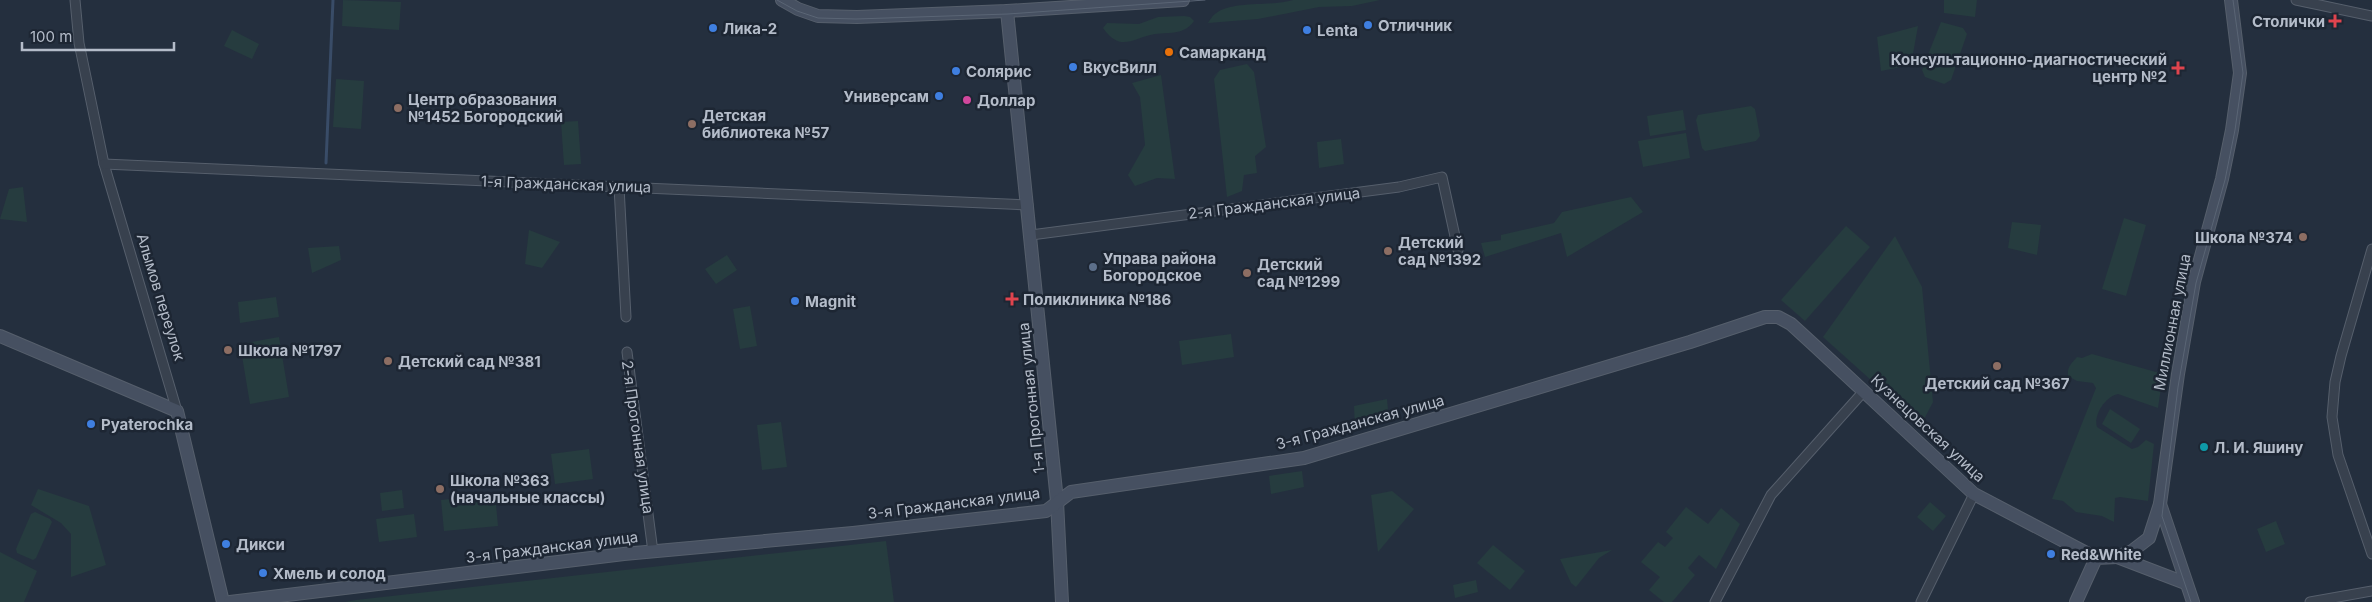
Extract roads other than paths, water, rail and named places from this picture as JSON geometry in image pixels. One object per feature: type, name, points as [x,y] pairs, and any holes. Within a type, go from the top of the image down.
[{"type":"street","name":"Алымов переулок","points":[[75,0],[79,42],[104,164],[178,411],[223,602]]},
{"type":"street","points":[[782,0],[798,9],[818,16],[857,17],[1008,11],[1183,0]]},
{"type":"street","name":"Миллионная улица","points":[[2096,558],[2117,557],[2132,551],[2149,538],[2160,504],[2178,374],[2194,282],[2222,180],[2232,130],[2240,73],[2231,0]]},
{"type":"street","points":[[2296,0],[2372,16]]},
{"type":"street","name":"1-я Прогонная улица","points":[[1008,11],[1057,501],[1062,602]]},
{"type":"street","name":"1-я Гражданская улица","points":[[104,164],[1028,205]]},
{"type":"street","name":"2-я Гражданская улица","points":[[1031,236],[1399,187],[1442,177],[1458,250]]},
{"type":"street","points":[[619,186],[626,317]]},
{"type":"street","points":[[2372,249],[2341,356],[2335,382],[2332,417],[2338,455],[2372,554]]},
{"type":"street","name":"3-я Гражданская улица","points":[[230,602],[653,552],[853,533],[1046,510],[1071,492],[1304,458],[1682,345],[1765,318],[1778,317]]},
{"type":"street","name":"Кузнецовская улица","points":[[1778,317],[1791,324],[1974,494],[2096,558]]},
{"type":"street","points":[[0,336],[178,411]]},
{"type":"street","name":"2-я Прогонная улица","points":[[627,352],[653,552]]},
{"type":"street","points":[[1715,602],[1770,495],[1864,391]]},
{"type":"street","points":[[1921,602],[1974,494]]},
{"type":"street","name":"Миллионная улица","points":[[2160,504],[2193,602]]},
{"type":"street","points":[[2117,557],[2186,583]]},
{"type":"street","points":[[2076,602],[2096,558]]},
{"type":"street","points":[[2310,602],[2372,591]]},
{"type":"waterway","points":[[326,163],[333,0]]},
{"type":"tram line","points":[[777,0],[797,11],[818,18],[856,19],[1008,14],[1205,0]]},
{"type":"tram line","points":[[2191,602],[2162,516],[2178,387],[2196,283],[2225,180],[2235,130],[2243,73],[2233,0]]},
{"type":"place","name":"Столички","points":[[2335,21]]},
{"type":"place","name":"Отличник","points":[[1368,25]]},
{"type":"place","name":"Лика-2","points":[[713,28]]},
{"type":"place","name":"Lenta","points":[[1307,30]]},
{"type":"place","name":"Самарканд","points":[[1169,52]]},
{"type":"place","name":"ВкусВилл","points":[[1073,67]]},
{"type":"place","name":"Консультационно-диагностический центр №2","points":[[2178,68]]},
{"type":"place","name":"Солярис","points":[[956,71]]},
{"type":"place","name":"Универсам","points":[[939,96]]},
{"type":"place","name":"Доллар","points":[[967,100]]},
{"type":"place","name":"Центр образования №1452 Богородский","points":[[398,108]]},
{"type":"place","name":"Детская библиотека №57","points":[[692,124]]},
{"type":"place","name":"Школа №374","points":[[2303,237]]},
{"type":"place","name":"Детский сад №1392","points":[[1388,251]]},
{"type":"place","name":"Управа района Богородское","points":[[1093,267]]},
{"type":"place","name":"Детский сад №1299","points":[[1247,273]]},
{"type":"place","name":"Поликлиника №186","points":[[1012,299]]},
{"type":"place","name":"Magnit","points":[[795,301]]},
{"type":"place","name":"Школа №1797","points":[[228,350]]},
{"type":"place","name":"Детский сад №381","points":[[388,361]]},
{"type":"place","name":"Детский сад №367","points":[[1997,366]]},
{"type":"place","name":"Pyaterochka","points":[[91,424]]},
{"type":"place","name":"Л. И. Яшину","points":[[2204,447]]},
{"type":"place","name":"Школа №363 (начальные классы)","points":[[440,489]]},
{"type":"place","name":"Дикси","points":[[226,544]]},
{"type":"place","name":"Red&White","points":[[2051,554]]},
{"type":"place","name":"Хмель и солод","points":[[263,573]]}]
